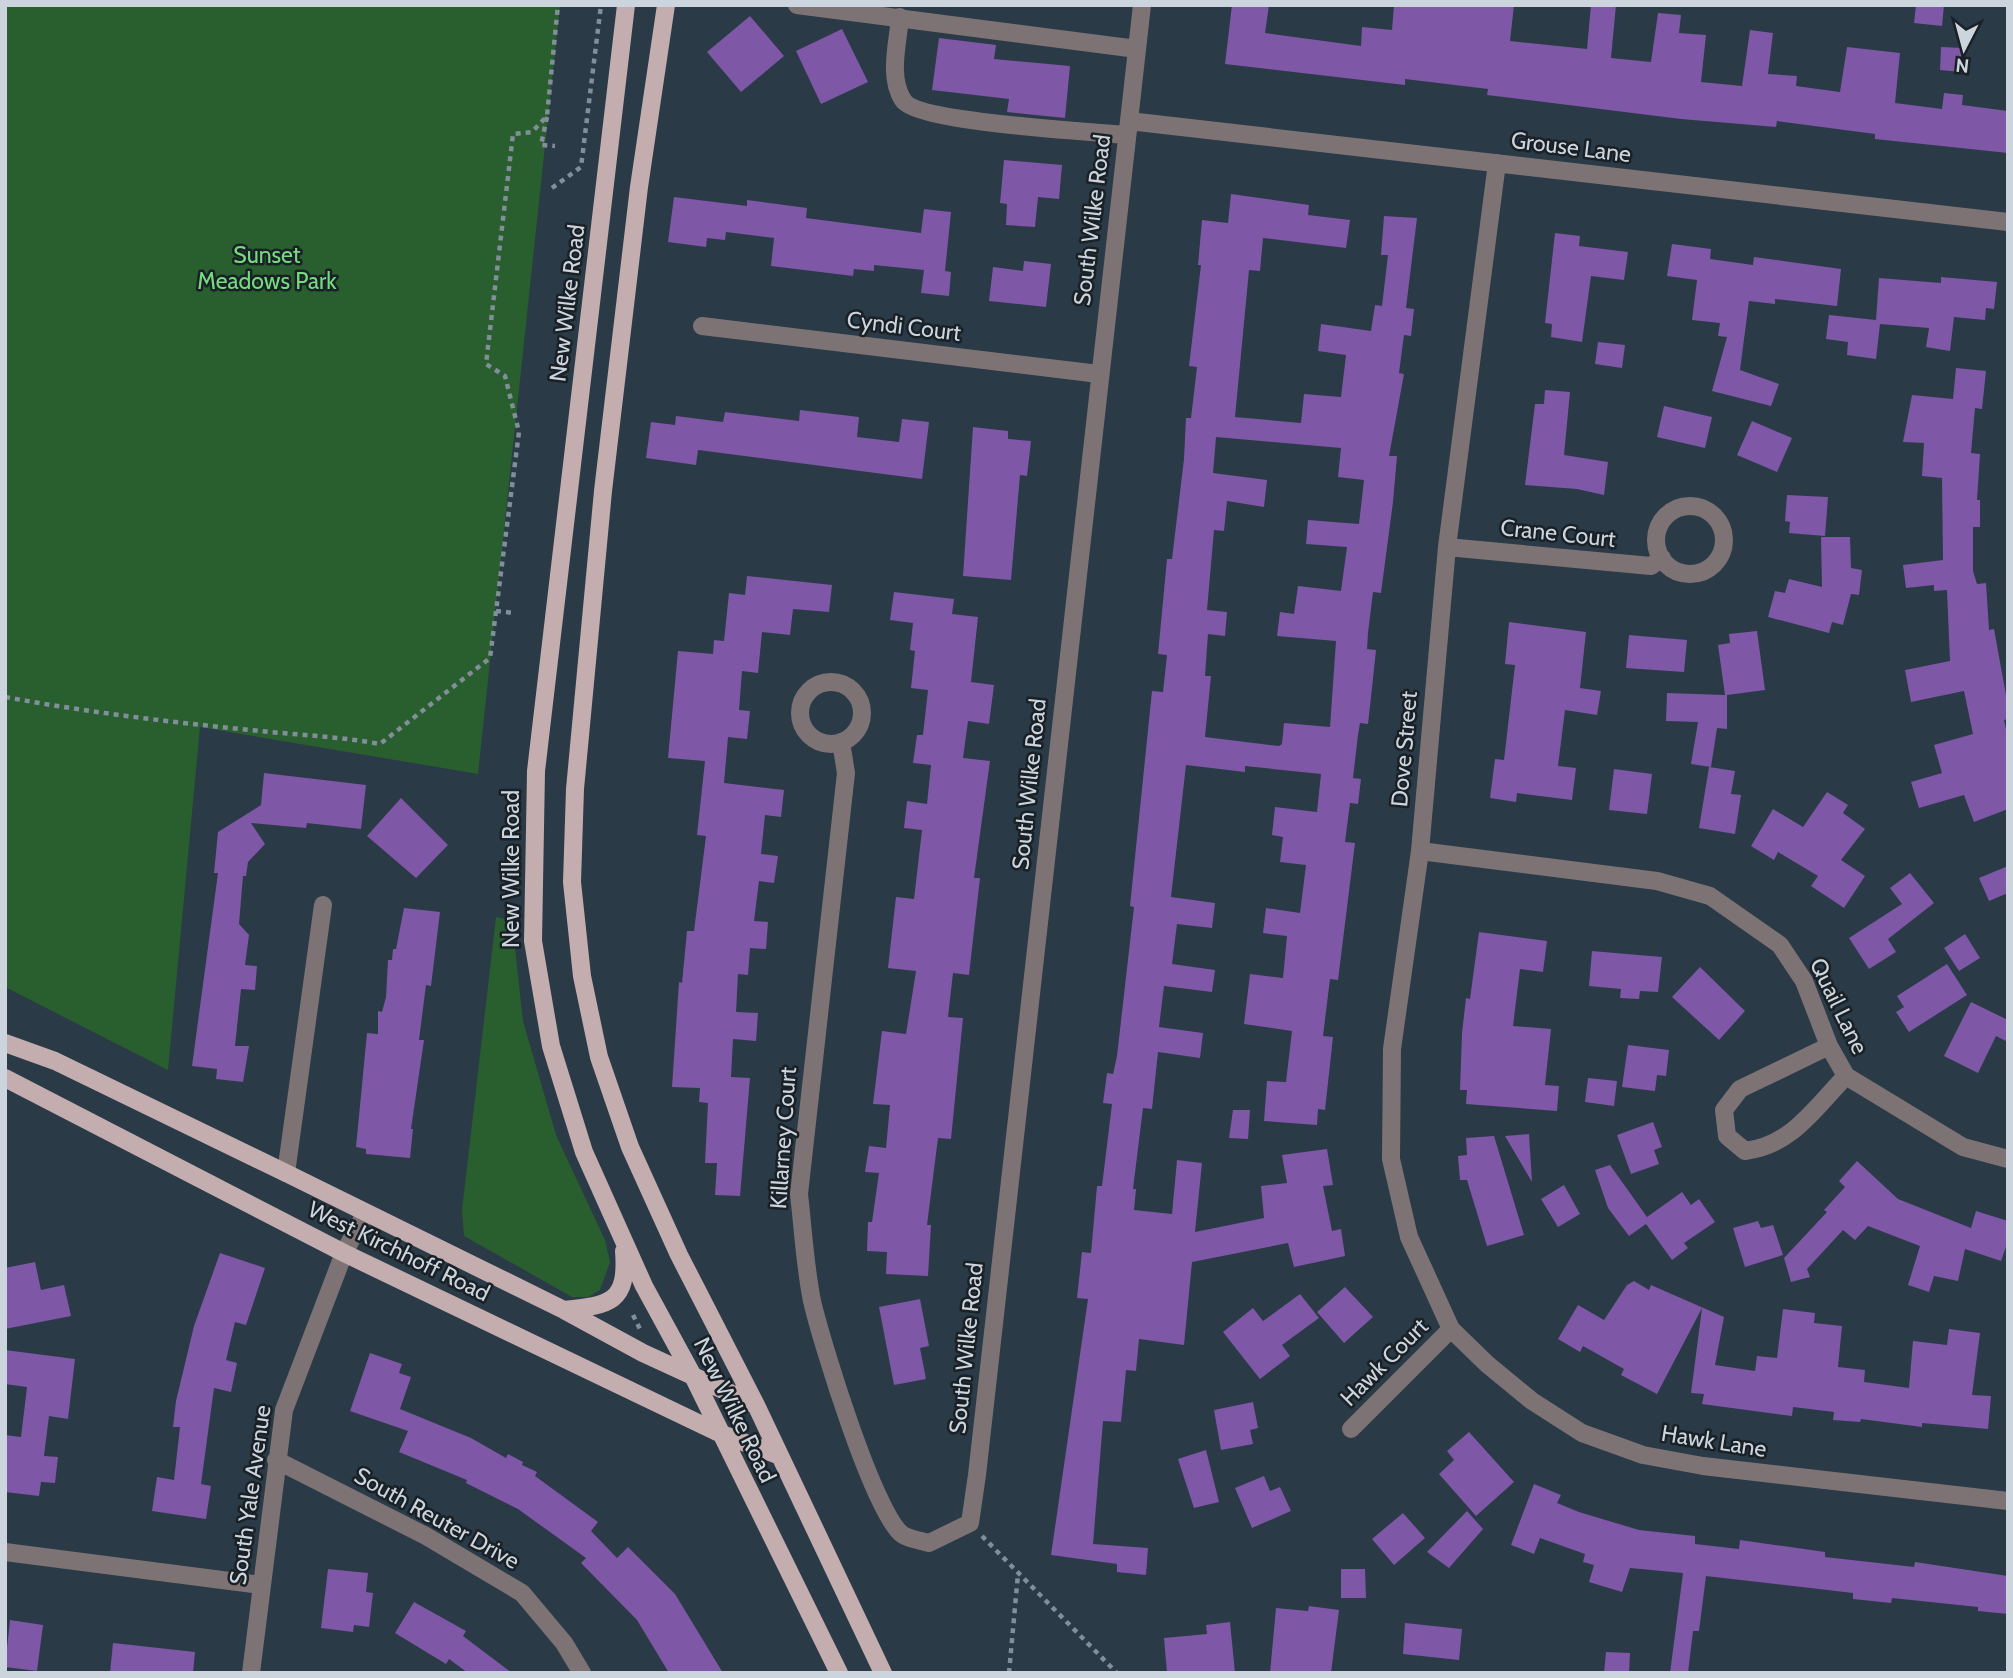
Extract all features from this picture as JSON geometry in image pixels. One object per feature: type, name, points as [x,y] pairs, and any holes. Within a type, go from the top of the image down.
[{"type":"main road","name":"New Wilke Road","points":[[626,5],[536,771],[533,941],[551,1046],[584,1152],[643,1286],[694,1376],[719,1433],[839,1673]]},
{"type":"main road","name":"New Wilke Road","points":[[666,5],[639,187],[603,491],[575,789],[572,882],[582,976],[603,1070],[647,1183],[883,1673]]},
{"type":"main road","name":"West Kirchhoff Road","points":[[5,1043],[55,1061],[564,1310],[643,1353],[756,1405]]},
{"type":"main road","name":"West Kirchhoff Road","points":[[5,1078],[344,1253],[719,1433],[778,1455]]},
{"type":"main road","points":[[564,1310],[597,1306],[614,1300],[623,1288],[624,1241]]},
{"type":"street","points":[[797,5],[1137,49]]},
{"type":"street","name":"South Wilke Road","points":[[970,1523],[1142,5]]},
{"type":"street","name":"Grouse Lane","points":[[900,17],[894,77],[904,103],[915,111],[964,119],[1128,128],[1497,163],[2008,222]]},
{"type":"street","name":"Dove Street","points":[[1451,1329],[1409,1237],[1391,1159],[1392,1049],[1420,851],[1447,547],[1497,163]]},
{"type":"street","name":"Cyndi Court","points":[[702,326],[1099,374]]},
{"type":"street","name":"Crane Court","points":[[1447,547],[1651,566],[1662,558]]},
{"type":"street","name":"Killarney Court","points":[[841,742],[846,773],[799,1194],[812,1301],[856,1441],[881,1503],[902,1535],[929,1543],[970,1523]]},
{"type":"street","name":"Quail Lane","points":[[1420,851],[1657,881],[1710,896],[1780,945],[1804,981],[1829,1046],[1846,1076],[1963,1147],[2008,1159]]},
{"type":"street","points":[[286,1173],[323,905]]},
{"type":"street","points":[[1829,1046],[1740,1088],[1724,1110],[1727,1136],[1745,1151],[1765,1148],[1787,1138],[1846,1076]]},
{"type":"street","name":"South Yale Avenue","points":[[251,1673],[284,1410],[344,1253],[365,1214]]},
{"type":"street","name":"Hawk Court","points":[[1352,1429],[1451,1329]]},
{"type":"street","name":"Hawk Lane","points":[[1451,1329],[1487,1364],[1552,1414],[1582,1433],[1643,1455],[1703,1466],[2008,1501]]},
{"type":"street","name":"South Reuter Drive","points":[[276,1460],[426,1535],[522,1593],[564,1643],[582,1673]]},
{"type":"street","points":[[5,1552],[261,1585]]},
{"type":"path","points":[[555,146],[541,145],[547,116],[558,5]]},
{"type":"path","points":[[552,188],[581,167],[601,5]]},
{"type":"path","points":[[5,697],[104,715],[340,737],[380,744],[490,658],[519,432],[505,376],[486,363],[513,134],[532,132],[547,116]]},
{"type":"path","points":[[496,611],[514,612]]},
{"type":"path","points":[[970,1523],[1117,1673]]},
{"type":"path","points":[[1009,1673],[1018,1574]]},
{"type":"green space","name":"Sunset Meadows Park","points":[[5,5],[560,5],[478,774],[200,727],[168,1070],[5,987]]},
{"type":"green space","points":[[496,917],[512,920],[523,1021],[556,1135],[605,1240],[610,1262],[600,1290],[588,1297],[572,1297],[464,1236],[462,1210]]},
{"type":"building","points":[[1232,5],[1269,5],[1265,33],[1361,46],[1362,27],[1392,30],[1394,5],[1514,5],[1510,41],[1587,49],[1591,5],[1616,5],[1611,58],[1651,62],[1658,13],[1681,15],[1679,33],[1706,35],[1701,82],[1742,86],[1750,30],[1773,33],[1768,74],[1797,76],[1796,86],[1840,92],[1847,47],[1900,53],[1895,103],[1942,109],[1944,93],[1963,95],[1962,105],[2008,111],[2008,153],[1875,139],[1875,134],[1777,121],[1776,127],[1681,119],[1487,95],[1488,89],[1405,79],[1405,85],[1225,64]]},
{"type":"building","points":[[1916,5],[1944,5],[1942,26],[1914,23]]},
{"type":"building","points":[[750,16],[784,56],[741,92],[707,52]]},
{"type":"building","points":[[842,29],[868,82],[821,104],[796,51]]},
{"type":"building","points":[[939,38],[996,45],[994,59],[1070,66],[1065,118],[1007,112],[1009,99],[932,90]]},
{"type":"building","points":[[1941,47],[1963,48],[1961,72],[1940,70]]},
{"type":"building","points":[[1004,160],[1062,165],[1059,199],[1038,197],[1035,227],[1006,225],[1007,204],[1000,203]]},
{"type":"building","points":[[1231,194],[1309,205],[1308,215],[1350,220],[1346,248],[1263,238],[1260,271],[1249,270],[1235,417],[1301,423],[1304,394],[1341,397],[1346,355],[1318,351],[1321,324],[1371,331],[1375,305],[1382,306],[1388,255],[1381,255],[1384,216],[1417,218],[1406,308],[1414,309],[1411,336],[1404,335],[1399,373],[1404,374],[1389,456],[1397,456],[1381,593],[1373,592],[1368,633],[1367,649],[1376,650],[1368,724],[1360,723],[1358,735],[1353,778],[1361,779],[1358,804],[1350,803],[1345,842],[1355,843],[1338,980],[1330,979],[1323,1036],[1333,1037],[1325,1110],[1318,1109],[1317,1125],[1264,1121],[1267,1081],[1286,1082],[1292,1031],[1244,1024],[1250,974],[1283,978],[1287,936],[1263,933],[1266,908],[1300,913],[1306,865],[1280,862],[1283,837],[1272,835],[1275,807],[1317,812],[1321,774],[1245,766],[1245,772],[1186,765],[1171,897],[1215,903],[1212,928],[1177,924],[1172,964],[1215,970],[1212,992],[1164,986],[1159,1027],[1203,1033],[1200,1058],[1158,1052],[1152,1109],[1143,1108],[1133,1189],[1136,1189],[1134,1210],[1172,1214],[1177,1160],[1202,1163],[1195,1232],[1264,1218],[1261,1186],[1287,1183],[1282,1155],[1327,1149],[1333,1185],[1323,1186],[1332,1231],[1341,1229],[1345,1256],[1294,1267],[1288,1243],[1192,1262],[1184,1345],[1139,1339],[1136,1371],[1126,1370],[1121,1422],[1103,1421],[1093,1544],[1148,1548],[1146,1575],[1117,1572],[1117,1564],[1051,1555],[1088,1299],[1077,1298],[1082,1252],[1091,1253],[1097,1186],[1102,1186],[1112,1104],[1103,1103],[1107,1073],[1113,1074],[1117,1056],[1134,907],[1130,906],[1152,691],[1163,692],[1167,655],[1158,654],[1167,559],[1172,559],[1184,459],[1186,418],[1191,418],[1197,367],[1189,366],[1201,265],[1198,265],[1202,220],[1228,223]],"holes":[[[1216,437],[1341,448],[1338,477],[1364,480],[1359,524],[1308,520],[1306,544],[1347,547],[1341,591],[1298,586],[1294,614],[1280,612],[1277,636],[1336,641],[1330,727],[1284,723],[1282,744],[1279,746],[1205,737],[1211,676],[1205,676],[1208,634],[1225,636],[1227,612],[1207,610],[1214,530],[1224,531],[1227,501],[1264,507],[1267,480],[1213,473]]]},
{"type":"building","points":[[674,197],[747,206],[747,200],[807,208],[806,218],[921,233],[924,209],[951,212],[945,271],[951,272],[949,296],[921,293],[924,270],[874,265],[874,271],[854,269],[853,276],[771,266],[774,238],[726,232],[725,240],[707,238],[706,247],[668,242]]},
{"type":"building","points":[[1555,233],[1580,236],[1579,246],[1628,252],[1624,280],[1591,276],[1582,342],[1551,337],[1552,324],[1545,323]]},
{"type":"building","points":[[1672,244],[1711,249],[1710,259],[1753,265],[1754,257],[1841,269],[1837,306],[1775,299],[1775,304],[1749,301],[1740,370],[1779,384],[1771,406],[1712,391],[1727,337],[1718,336],[1720,323],[1692,320],[1697,280],[1667,276]]},
{"type":"building","points":[[1024,261],[1051,264],[1046,307],[989,301],[993,267],[1023,271]]},
{"type":"building","points":[[1941,277],[1997,282],[1994,309],[1986,308],[1985,320],[1954,317],[1950,351],[1926,347],[1929,328],[1880,324],[1876,359],[1847,355],[1848,342],[1826,339],[1829,315],[1876,320],[1879,278],[1941,283]]},
{"type":"building","points":[[1598,342],[1625,345],[1622,368],[1595,364]]},
{"type":"building","points":[[1956,368],[1986,371],[1982,409],[1975,408],[1971,453],[1980,454],[1977,500],[1980,500],[1980,527],[1973,527],[1973,571],[1977,584],[1986,583],[1989,630],[1994,629],[2008,706],[2008,719],[2004,720],[2008,738],[2008,809],[1974,822],[1964,795],[1919,808],[1911,782],[1942,773],[1934,745],[1973,734],[1964,691],[1911,702],[1905,670],[1950,661],[1947,590],[1934,591],[1934,585],[1906,588],[1903,565],[1943,560],[1942,478],[1922,476],[1924,443],[1903,442],[1912,395],[1953,399]]},
{"type":"building","points":[[1545,390],[1570,392],[1564,455],[1608,462],[1604,495],[1577,489],[1525,485],[1535,404],[1544,404]]},
{"type":"building","points":[[1664,406],[1712,417],[1705,448],[1657,437]]},
{"type":"building","points":[[800,410],[859,417],[857,437],[899,442],[902,419],[929,422],[922,479],[698,450],[696,465],[646,458],[651,422],[675,425],[676,416],[723,422],[725,412],[799,421]]},
{"type":"building","points":[[1752,421],[1792,438],[1777,472],[1737,455]]},
{"type":"building","points":[[973,427],[1008,431],[1008,439],[1031,441],[1027,476],[1020,475],[1011,580],[963,576]]},
{"type":"building","points":[[1787,495],[1828,497],[1825,536],[1789,533],[1790,522],[1785,521]]},
{"type":"building","points":[[1821,537],[1850,537],[1851,568],[1862,570],[1859,595],[1851,594],[1843,625],[1832,622],[1829,633],[1768,617],[1775,591],[1785,593],[1789,579],[1822,587]]},
{"type":"building","points":[[747,576],[832,585],[829,612],[793,609],[790,635],[762,632],[758,673],[742,671],[739,710],[750,711],[747,739],[728,737],[724,783],[784,790],[781,817],[765,815],[761,854],[778,856],[774,883],[759,881],[754,921],[768,922],[766,949],[750,948],[748,975],[738,974],[736,1012],[758,1013],[756,1041],[733,1039],[731,1077],[750,1078],[740,1196],[715,1195],[717,1163],[705,1163],[708,1103],[699,1102],[700,1088],[672,1087],[679,982],[682,983],[687,931],[694,931],[706,836],[697,835],[705,761],[668,758],[678,651],[713,654],[714,640],[724,641],[729,593],[745,595]]},
{"type":"building","points":[[894,592],[954,599],[952,614],[978,617],[971,682],[994,685],[989,724],[968,721],[963,758],[990,761],[974,878],[980,878],[969,975],[953,973],[948,1017],[963,1018],[951,1139],[938,1138],[927,1225],[931,1225],[928,1276],[886,1274],[887,1252],[867,1251],[868,1222],[872,1222],[879,1173],[865,1172],[869,1146],[886,1148],[890,1105],[873,1104],[882,1031],[906,1034],[916,971],[888,968],[896,897],[914,899],[922,830],[904,828],[907,801],[927,804],[931,765],[913,763],[917,735],[923,735],[928,690],[911,688],[915,651],[910,650],[913,623],[890,620]]},
{"type":"building","points":[[1509,622],[1586,632],[1580,688],[1601,691],[1597,715],[1565,710],[1558,766],[1576,768],[1572,800],[1517,793],[1516,802],[1490,798],[1495,759],[1504,760],[1515,665],[1505,664]]},
{"type":"building","points":[[1757,631],[1765,690],[1727,695],[1727,729],[1717,728],[1711,767],[1691,764],[1698,722],[1666,721],[1667,693],[1725,695],[1718,645],[1730,643],[1729,634]]},
{"type":"building","points":[[1629,635],[1687,640],[1684,672],[1626,668]]},
{"type":"building","points":[[1709,767],[1735,771],[1731,794],[1741,795],[1735,834],[1699,828]]},
{"type":"building","points":[[1614,769],[1652,774],[1647,814],[1609,810]]},
{"type":"building","points":[[264,773],[366,785],[361,829],[307,823],[306,828],[251,823],[265,844],[248,862],[246,876],[243,876],[239,924],[249,935],[245,965],[257,966],[255,990],[241,989],[235,1046],[249,1046],[243,1082],[216,1079],[217,1069],[192,1066],[218,873],[214,873],[218,832],[261,805]]},
{"type":"building","points":[[1827,792],[1848,805],[1843,813],[1865,829],[1841,860],[1865,876],[1844,908],[1811,886],[1818,876],[1778,852],[1774,860],[1751,846],[1773,809],[1803,827]]},
{"type":"building","points":[[401,798],[448,845],[416,878],[367,836]]},
{"type":"building","points":[[2008,866],[2008,893],[1989,901],[1979,878]]},
{"type":"building","points":[[1910,873],[1934,903],[1888,939],[1896,952],[1869,969],[1849,938],[1902,904],[1890,888]]},
{"type":"building","points":[[404,908],[440,912],[431,986],[426,985],[419,1040],[424,1040],[411,1129],[410,1158],[366,1154],[366,1149],[356,1147],[367,1033],[378,1034],[378,1011],[382,1012],[386,997],[388,960],[392,960],[393,949],[396,949]]},
{"type":"building","points":[[1479,932],[1547,941],[1543,972],[1520,969],[1513,1026],[1551,1029],[1545,1085],[1559,1086],[1557,1111],[1466,1104],[1467,1090],[1460,1090],[1462,1033],[1466,998],[1470,999]]},
{"type":"building","points":[[1965,934],[1980,958],[1959,971],[1944,948]]},
{"type":"building","points":[[1592,951],[1662,957],[1658,992],[1640,991],[1639,999],[1620,998],[1621,989],[1589,986]]},
{"type":"building","points":[[1947,964],[1967,995],[1909,1032],[1896,1012],[1904,1007],[1897,996]]},
{"type":"building","points":[[1700,967],[1745,1011],[1719,1040],[1672,997]]},
{"type":"building","points":[[1971,1002],[2008,1020],[2008,1042],[1996,1036],[1978,1073],[1944,1056]]},
{"type":"building","points":[[1628,1045],[1669,1050],[1666,1076],[1657,1075],[1655,1091],[1622,1087]]},
{"type":"building","points":[[1588,1078],[1617,1081],[1614,1106],[1585,1102]]},
{"type":"building","points":[[1233,1110],[1250,1110],[1248,1139],[1229,1138]]},
{"type":"building","points":[[1653,1122],[1662,1147],[1654,1150],[1659,1164],[1631,1174],[1617,1135]]},
{"type":"building","points":[[1529,1134],[1532,1182],[1505,1136]]},
{"type":"building","points":[[1494,1136],[1524,1235],[1487,1246],[1467,1180],[1460,1180],[1458,1156],[1467,1155],[1466,1138]]},
{"type":"building","points":[[1857,1161],[1898,1199],[1971,1228],[1976,1211],[2008,1221],[2008,1241],[2001,1261],[1965,1249],[1958,1281],[1934,1276],[1929,1292],[1908,1285],[1920,1246],[1868,1226],[1855,1240],[1843,1230],[1807,1269],[1810,1277],[1791,1282],[1784,1258],[1827,1212],[1824,1210],[1845,1187],[1839,1181]]},
{"type":"building","points":[[1610,1165],[1647,1217],[1682,1192],[1691,1205],[1699,1199],[1715,1222],[1684,1243],[1688,1248],[1672,1260],[1646,1224],[1629,1236],[1608,1208],[1595,1170]]},
{"type":"building","points":[[1564,1185],[1580,1214],[1558,1227],[1541,1199]]},
{"type":"building","points":[[1758,1221],[1761,1228],[1773,1225],[1783,1255],[1745,1267],[1733,1228]]},
{"type":"building","points":[[220,1253],[265,1268],[246,1325],[235,1322],[226,1360],[237,1363],[231,1392],[214,1388],[201,1484],[211,1486],[206,1519],[152,1511],[157,1477],[174,1480],[180,1427],[173,1427],[176,1401],[194,1326]]},
{"type":"building","points":[[35,1262],[41,1290],[64,1285],[71,1316],[5,1329],[5,1268]]},
{"type":"building","points":[[1634,1281],[1649,1290],[1651,1285],[1724,1317],[1715,1365],[1755,1371],[1757,1356],[1777,1358],[1783,1309],[1815,1313],[1814,1323],[1842,1326],[1838,1367],[1865,1370],[1864,1382],[1909,1388],[1913,1341],[1947,1345],[1949,1329],[1980,1333],[1972,1395],[1991,1396],[1988,1429],[1922,1423],[1922,1427],[1861,1419],[1860,1422],[1833,1420],[1834,1412],[1793,1407],[1792,1416],[1702,1404],[1704,1394],[1691,1393],[1702,1308],[1657,1394],[1621,1375],[1624,1369],[1583,1346],[1580,1352],[1558,1339],[1578,1305],[1604,1320],[1627,1285]]},
{"type":"building","points":[[1345,1287],[1373,1317],[1344,1343],[1317,1312]]},
{"type":"building","points":[[1300,1294],[1319,1318],[1282,1345],[1290,1356],[1260,1379],[1223,1332],[1253,1308],[1263,1321]]},
{"type":"building","points":[[920,1299],[929,1346],[920,1348],[926,1379],[894,1385],[879,1307]]},
{"type":"building","points":[[5,1350],[75,1359],[68,1419],[49,1416],[44,1456],[58,1457],[55,1483],[41,1482],[39,1496],[5,1492],[5,1435],[21,1437],[27,1387],[5,1384]]},
{"type":"building","points":[[370,1353],[402,1364],[399,1373],[411,1377],[400,1409],[471,1438],[506,1458],[508,1454],[523,1462],[522,1465],[537,1472],[535,1476],[598,1522],[591,1531],[617,1558],[628,1547],[675,1594],[723,1673],[669,1673],[637,1620],[581,1563],[586,1558],[518,1509],[466,1483],[467,1480],[399,1452],[408,1431],[350,1411]]},
{"type":"building","points":[[1253,1402],[1258,1428],[1250,1430],[1253,1444],[1221,1450],[1214,1410]]},
{"type":"building","points":[[1469,1432],[1514,1482],[1476,1516],[1439,1474],[1454,1460],[1447,1451]]},
{"type":"building","points":[[1206,1450],[1219,1502],[1194,1508],[1178,1459]]},
{"type":"building","points":[[1264,1476],[1270,1491],[1280,1487],[1291,1511],[1252,1528],[1235,1488]]},
{"type":"building","points":[[1534,1484],[1561,1495],[1557,1503],[1579,1512],[1639,1530],[1695,1536],[1695,1544],[1739,1549],[1740,1540],[1825,1552],[1825,1557],[1914,1567],[1915,1562],[2008,1576],[2008,1614],[1978,1611],[1978,1607],[1892,1598],[1891,1603],[1853,1599],[1853,1593],[1706,1576],[1699,1631],[1693,1631],[1688,1673],[1670,1673],[1683,1573],[1630,1568],[1622,1592],[1589,1582],[1594,1565],[1583,1562],[1585,1554],[1540,1538],[1534,1554],[1511,1545]]},
{"type":"building","points":[[1467,1511],[1483,1529],[1449,1568],[1427,1552]]},
{"type":"building","points":[[1403,1513],[1425,1538],[1394,1565],[1372,1539]]},
{"type":"building","points":[[328,1569],[368,1573],[366,1592],[373,1593],[369,1627],[354,1625],[353,1632],[321,1628]]},
{"type":"building","points":[[1341,1569],[1365,1569],[1366,1598],[1341,1598]]},
{"type":"building","points":[[414,1602],[466,1631],[463,1636],[512,1673],[468,1673],[449,1659],[446,1664],[395,1633]]},
{"type":"building","points":[[1309,1606],[1339,1610],[1331,1673],[1270,1673],[1276,1608],[1308,1611]]},
{"type":"building","points":[[10,1620],[43,1625],[37,1671],[5,1667]]},
{"type":"building","points":[[1230,1622],[1235,1673],[1167,1673],[1164,1638],[1207,1634],[1206,1625]]},
{"type":"building","points":[[1405,1623],[1462,1629],[1459,1660],[1403,1654]]},
{"type":"building","points":[[113,1643],[195,1652],[193,1673],[110,1673]]},
{"type":"building","points":[[1606,1652],[1630,1653],[1629,1673],[1604,1673]]}]
